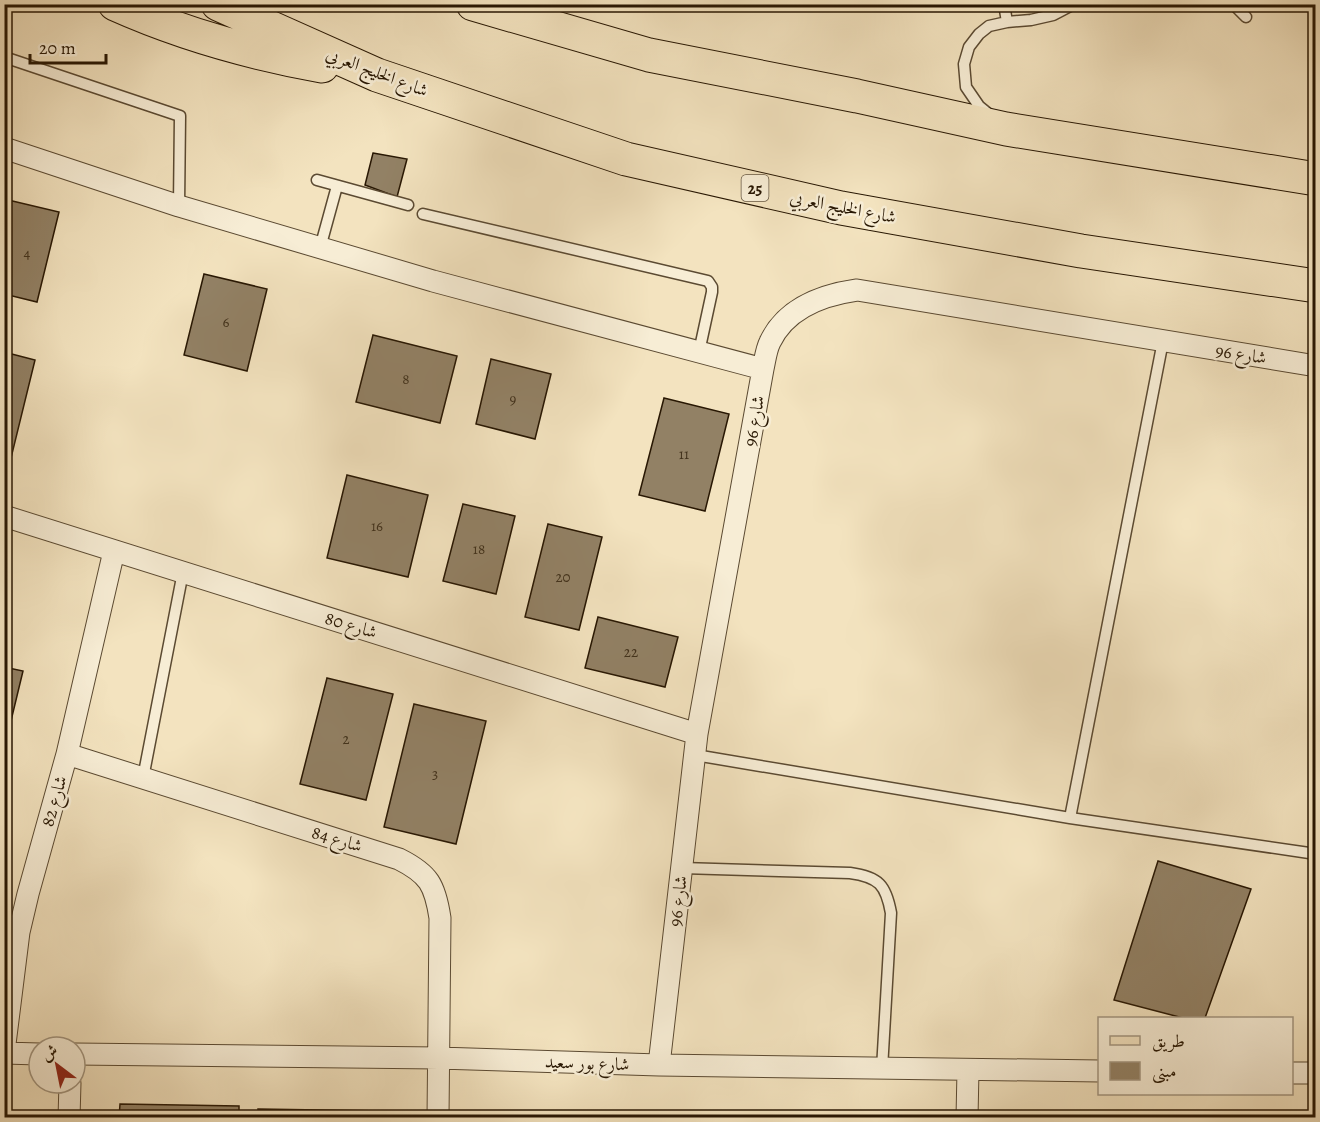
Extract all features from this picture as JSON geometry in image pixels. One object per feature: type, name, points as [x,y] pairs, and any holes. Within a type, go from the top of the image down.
[{"type":"main road","points":[[115,4],[155,22],[249,51],[376,75]]},
{"type":"main road","name":"شارع الخليج العربي","points":[[218,4],[376,75],[626,159],[830,206],[1081,250],[1316,286]]},
{"type":"main road","points":[[473,4],[649,55],[857,96],[1006,129],[1316,179]]},
{"type":"street","points":[[4,148],[179,206],[433,281],[763,369]]},
{"type":"street","name":"شارع 96","points":[[659,1065],[696,744],[763,369],[769,344],[784,321],[821,297],[857,290],[1316,366]]},
{"type":"street","name":"شارع 80","points":[[4,516],[183,572],[696,744]]},
{"type":"street","name":"شارع 82","points":[[4,1053],[19,932],[68,754],[114,550]]},
{"type":"street","name":"شارع 84","points":[[68,754],[399,859],[419,870],[429,880],[436,895],[440,918],[438,1118]]},
{"type":"street","points":[[4,1053],[27,1053]]},
{"type":"street","name":"شارع بور سعيد","points":[[87,1054],[439,1058],[659,1065],[1098,1071]]},
{"type":"street","points":[[967,1118],[968,1070]]},
{"type":"street","points":[[1293,1072],[1316,1073]]},
{"type":"street","points":[[69,1118],[70,1095]]},
{"type":"lane","points":[[1004,4],[1007,22]]},
{"type":"lane","points":[[1006,129],[979,106],[966,87],[964,64],[969,47],[989,26],[1053,15],[1074,4]]},
{"type":"lane","points":[[1233,4],[1246,17]]},
{"type":"lane","points":[[4,57],[180,116],[179,206]]},
{"type":"lane","points":[[317,180],[408,205]]},
{"type":"lane","points":[[320,248],[337,186]]},
{"type":"lane","points":[[423,214],[708,281],[712,292],[699,352]]},
{"type":"lane","points":[[1070,818],[1162,341]]},
{"type":"lane","points":[[143,778],[183,572]]},
{"type":"lane","points":[[696,744],[1070,818],[1316,854]]},
{"type":"lane","points":[[682,868],[850,873],[875,879],[885,893],[891,914],[882,1069]]},
{"type":"building","points":[[373,153],[407,159],[397,197],[365,185]]},
{"type":"building","points":[[4,199],[59,212],[37,302],[4,294]]},
{"type":"building","points":[[204,274],[267,289],[247,371],[184,355]]},
{"type":"building","points":[[373,335],[457,356],[440,423],[356,402]]},
{"type":"building","points":[[4,352],[35,360],[11,458],[4,457]]},
{"type":"building","points":[[491,359],[551,374],[535,439],[476,424]]},
{"type":"building","points":[[664,398],[729,414],[705,511],[639,495]]},
{"type":"building","points":[[347,475],[428,495],[408,577],[327,558]]},
{"type":"building","points":[[463,504],[515,516],[496,594],[443,581]]},
{"type":"building","points":[[548,524],[602,537],[579,630],[525,617]]},
{"type":"building","points":[[598,617],[678,637],[665,687],[585,668]]},
{"type":"building","points":[[4,667],[23,671],[10,725],[4,724]]},
{"type":"building","points":[[327,678],[393,694],[366,800],[300,784]]},
{"type":"building","points":[[414,704],[486,721],[456,844],[384,827]]},
{"type":"building","points":[[1158,861],[1251,889],[1205,1017],[1179,1017],[1114,1000]]},
{"type":"building","points":[[1314,907],[1316,907],[1316,1009],[1311,1009]]},
{"type":"building","points":[[120,1104],[239,1106],[239,1118],[119,1118]]},
{"type":"building","points":[[258,1109],[385,1111],[384,1118],[258,1118]]},
{"type":"building","points":[[470,1114],[547,1116],[547,1118],[470,1118]]}]
